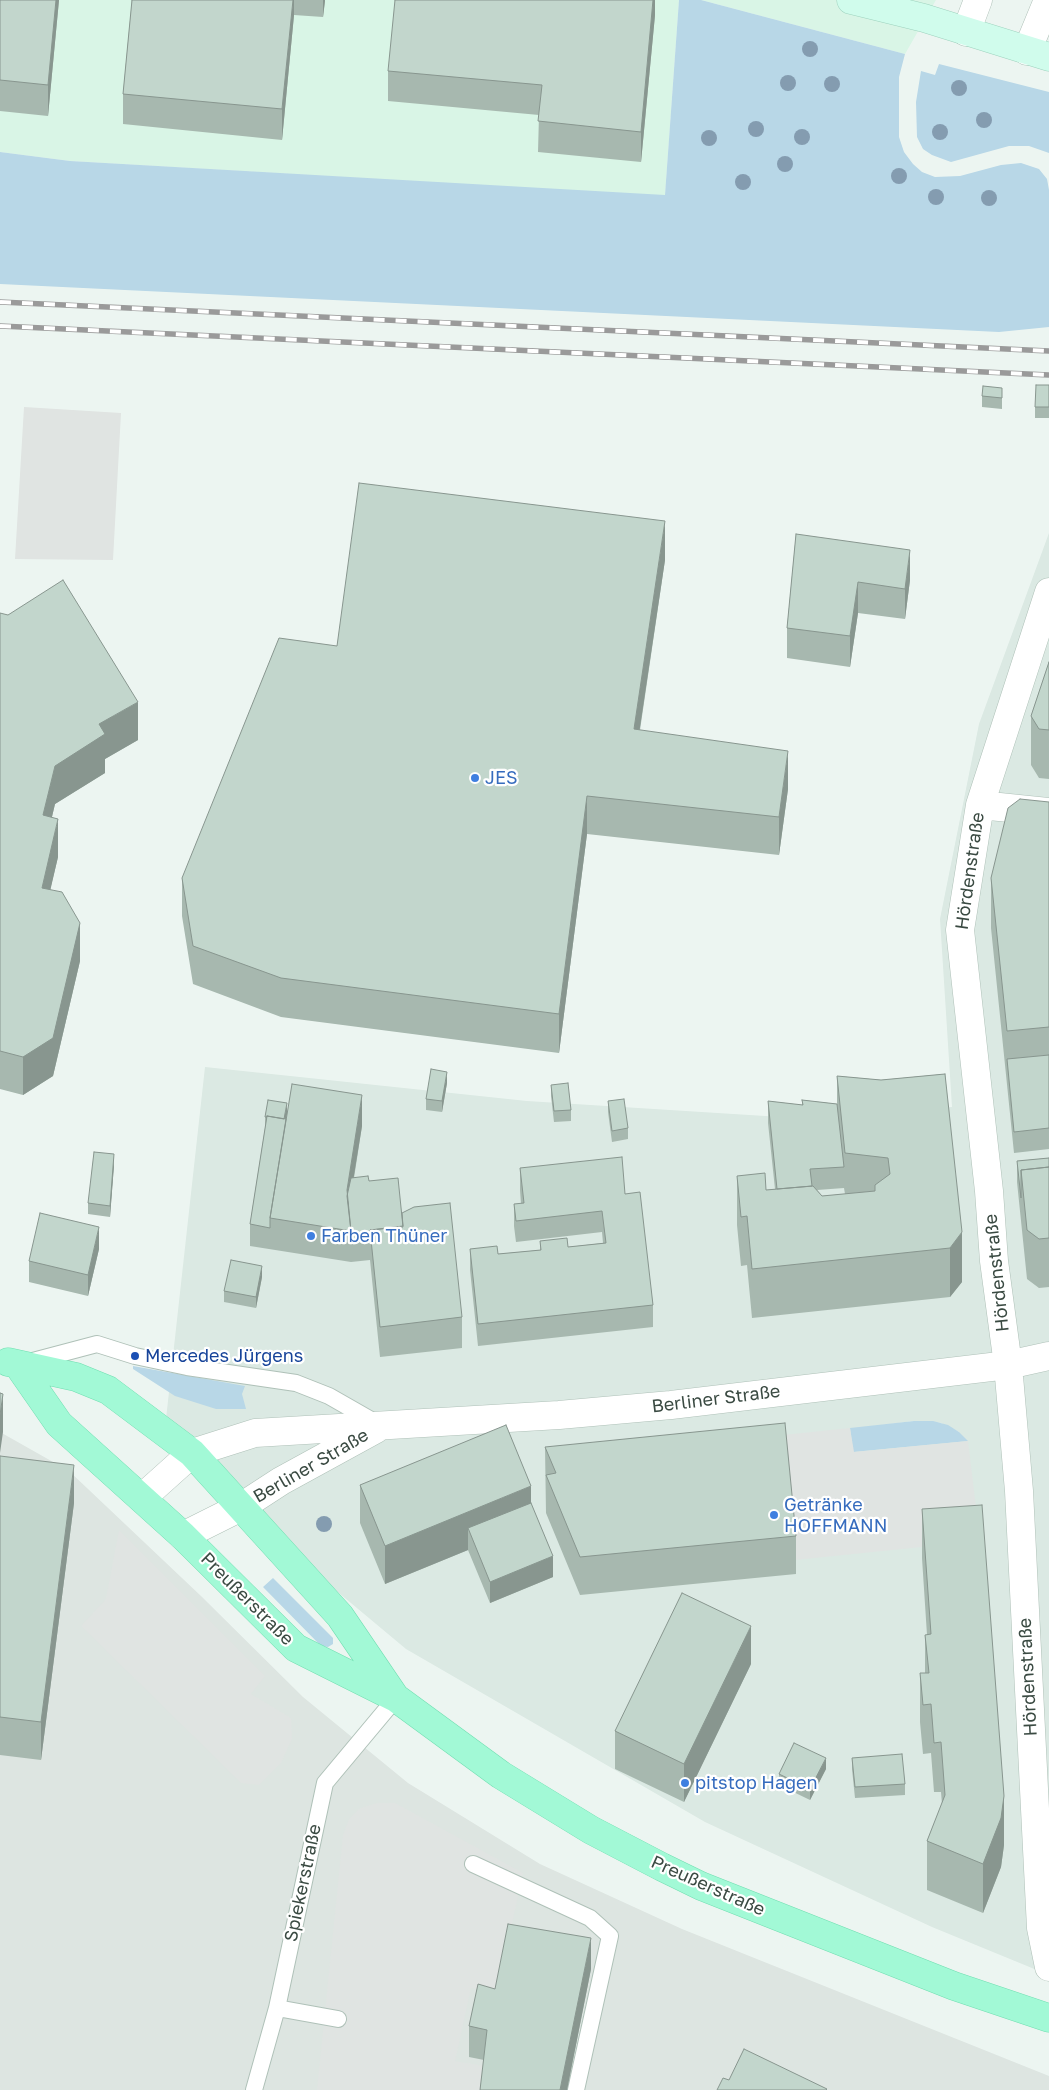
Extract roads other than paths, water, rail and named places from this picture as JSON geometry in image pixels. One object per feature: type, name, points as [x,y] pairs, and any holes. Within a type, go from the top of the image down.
[{"type":"main road","name":"Berliner Straße","points":[[9,1362],[76,1377],[108,1390],[192,1453],[240,1507]]},
{"type":"main road","points":[[9,1362],[59,1424],[183,1536]]},
{"type":"main road","name":"Preußerstraße","points":[[240,1507],[340,1616],[396,1698]]},
{"type":"main road","name":"Preußerstraße","points":[[183,1536],[296,1648],[396,1698],[501,1775],[591,1830],[701,1886],[954,1986],[1049,2018]]},
{"type":"street","points":[[851,0],[1038,54],[1048,0]]},
{"type":"street","points":[[966,32],[978,0]]},
{"type":"street","name":"Hördenstraße","points":[[1049,592],[980,805],[960,930],[989,1191],[994,1262],[1008,1365],[1019,1491],[1041,1928],[1049,1967]]},
{"type":"street","points":[[980,805],[1049,812]]},
{"type":"street","name":"Berliner Straße","points":[[142,1497],[192,1453],[255,1433],[559,1415],[671,1405],[1008,1365],[1049,1356]]},
{"type":"street","name":"Berliner Straße","points":[[183,1536],[240,1507],[281,1481],[382,1426]]},
{"type":"lane","points":[[9,1362],[97,1344],[135,1356],[188,1367],[296,1383],[329,1396],[382,1426]]},
{"type":"lane","name":"Spiekerstraße","points":[[254,2090],[277,2008],[324,1782],[396,1698]]},
{"type":"lane","points":[[473,1864],[590,1918],[610,1936],[576,2090]]},
{"type":"lane","points":[[277,2008],[338,2019]]},
{"type":"railway","points":[[0,302],[1049,351]]},
{"type":"railway","points":[[0,326],[1049,375]]},
{"type":"place","name":"JES","points":[[475,778]]},
{"type":"place","name":"Farben Thüner","points":[[311,1236]]},
{"type":"place","name":"Mercedes Jürgens","points":[[135,1356]]},
{"type":"place","name":"Getränke HOFFMANN","points":[[774,1515]]},
{"type":"place","name":"pitstop Hagen","points":[[685,1783]]}]
